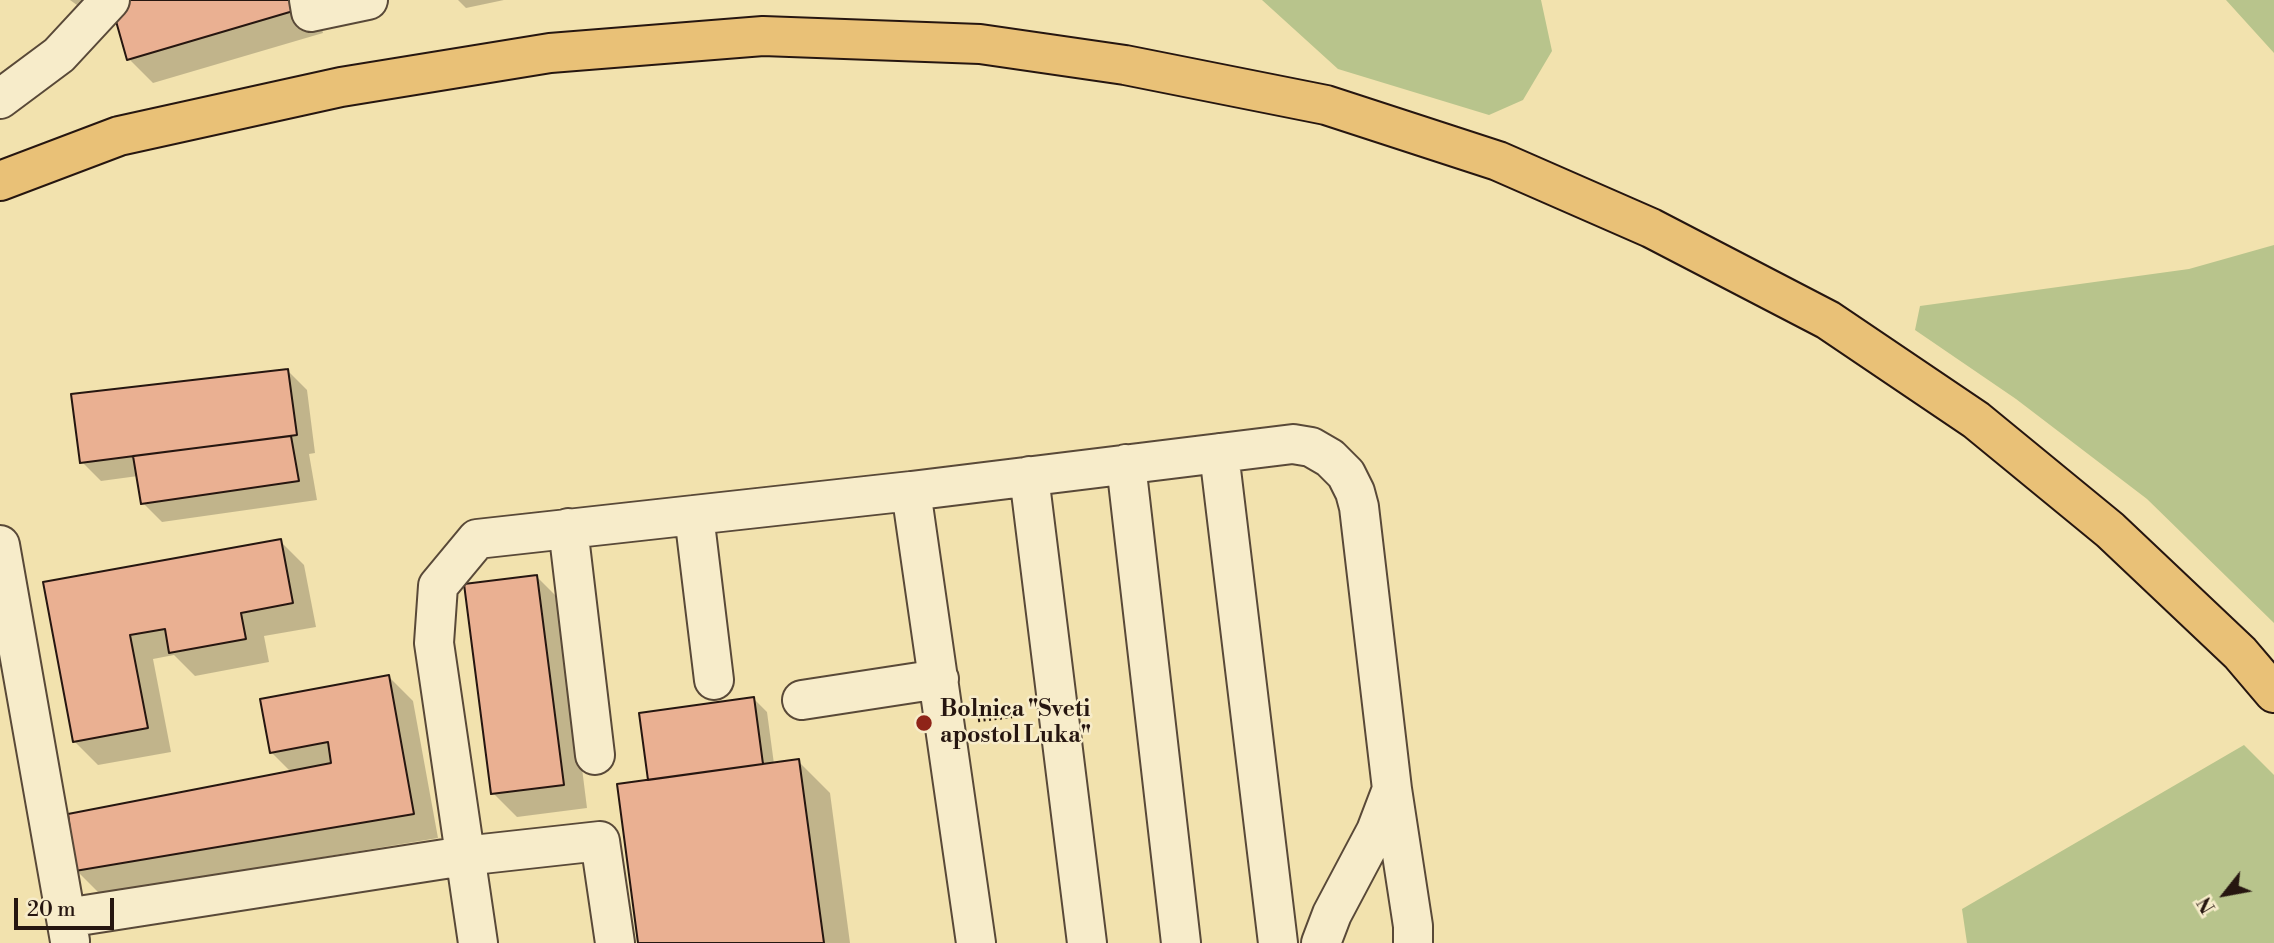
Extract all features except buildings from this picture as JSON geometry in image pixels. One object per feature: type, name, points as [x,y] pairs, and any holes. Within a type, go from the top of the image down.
[{"type":"main road","points":[[0,181],[119,136],[341,87],[550,53],[763,36],[980,44],[1125,65],[1326,105],[1498,160],[1651,228],[1828,320],[1976,421],[2110,530],[2240,653],[2274,693]]},
{"type":"street","points":[[0,99],[59,55],[110,0]]},
{"type":"street","points":[[309,0],[311,12],[368,0]]},
{"type":"street","points":[[478,943],[434,643],[438,586],[477,539],[911,491],[1293,444],[1311,447],[1330,458],[1346,474],[1356,492],[1392,789],[1413,926],[1413,943]]},
{"type":"street","points":[[1219,453],[1278,943]]},
{"type":"street","points":[[1126,464],[1181,943]]},
{"type":"street","points":[[1029,476],[1087,943]]},
{"type":"street","points":[[911,491],[976,943]]},
{"type":"street","points":[[694,515],[713,680]]},
{"type":"street","points":[[568,528],[595,755]]},
{"type":"street","points":[[0,545],[68,930],[464,856],[600,841],[615,943]]},
{"type":"street","points":[[802,700],[939,679]]},
{"type":"street","points":[[1321,943],[1332,914],[1376,831],[1392,789]]},
{"type":"green space","points":[[1262,0],[1541,0],[1552,51],[1523,100],[1489,115],[1338,69]]},
{"type":"green space","points":[[2226,0],[2274,0],[2274,53]]},
{"type":"green space","points":[[2274,245],[2274,623],[2147,499],[2016,399],[1915,330],[1920,306],[2189,269]]},
{"type":"green space","points":[[2244,745],[2274,775],[2274,943],[1967,943],[1962,909]]},
{"type":"place","name":"Bolnica \"Sveti apostol Luka\"","points":[[924,723]]}]
